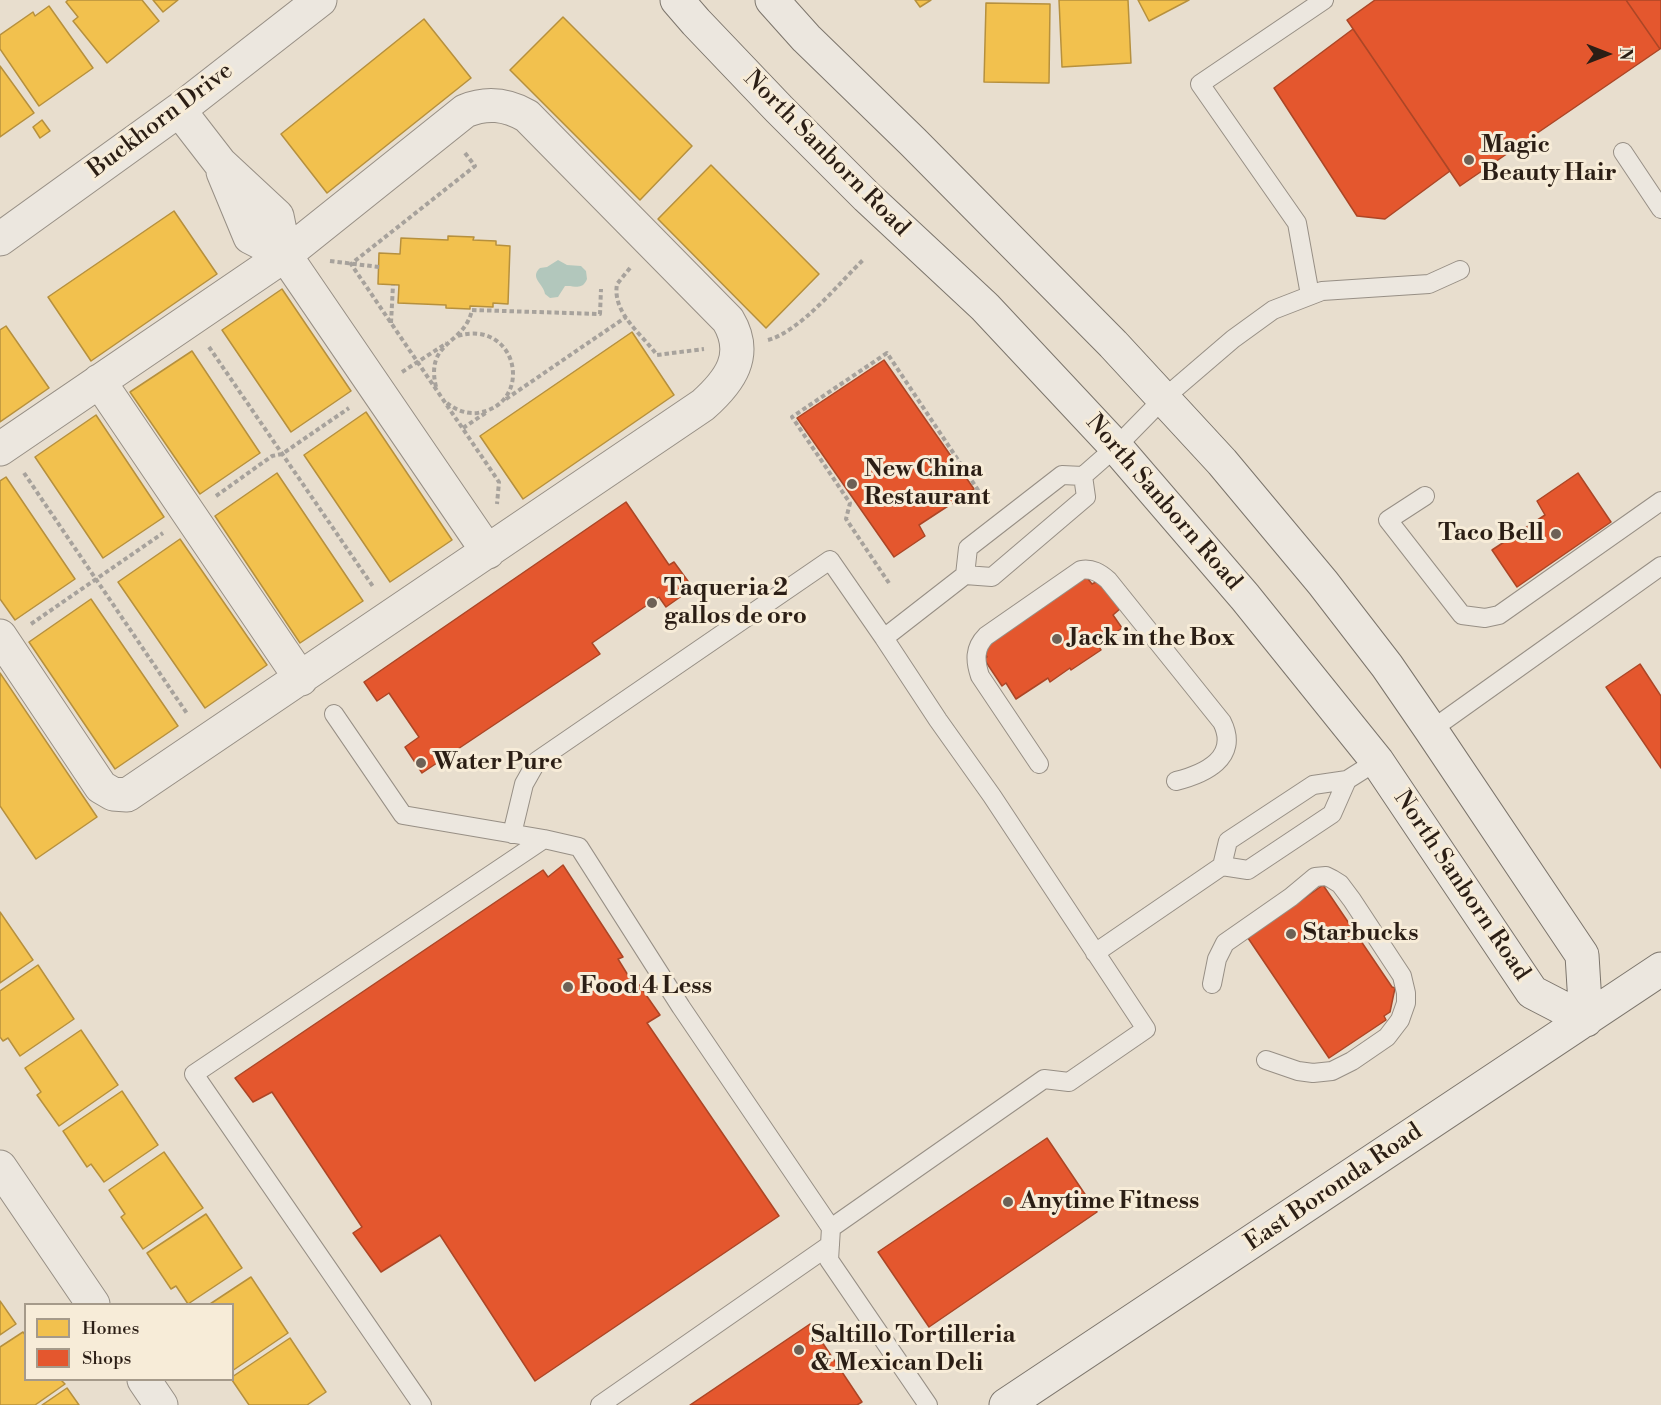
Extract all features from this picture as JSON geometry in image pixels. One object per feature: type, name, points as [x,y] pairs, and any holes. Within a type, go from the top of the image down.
[{"type":"main road","name":"Buckhorn Drive","points":[[0,239],[179,110],[320,0]]},
{"type":"main road","name":"North Sanborn Road","points":[[677,0],[778,109],[867,197],[985,307],[1116,447],[1245,597],[1377,761],[1532,992],[1586,1020]]},
{"type":"main road","points":[[772,0],[806,38],[913,142],[1113,344],[1222,462],[1323,584],[1387,666],[1582,955],[1586,1020]]},
{"type":"main road","points":[[0,449],[285,255],[465,111],[477,106],[504,106],[527,116],[728,320],[733,328],[737,345],[737,359],[728,379],[720,390],[703,405],[133,793],[120,795],[101,787],[2,639]]},
{"type":"main road","points":[[179,110],[219,163],[250,237],[285,255],[488,552]]},
{"type":"main road","points":[[99,381],[301,679]]},
{"type":"main road","name":"East Boronda Road","points":[[1006,1405],[1661,969]]},
{"type":"main road","points":[[0,1167],[92,1303]]},
{"type":"main road","points":[[145,1381],[162,1405]]},
{"type":"lane","points":[[1310,295],[1297,223],[1200,84],[1324,0]]},
{"type":"lane","points":[[1623,152],[1661,209]]},
{"type":"lane","points":[[965,575],[968,548],[1062,475],[1083,476],[1116,447],[1163,399],[1233,339],[1273,310],[1322,291],[1429,284],[1460,270]]},
{"type":"lane","points":[[884,638],[965,575],[992,577],[1086,497],[1083,476]]},
{"type":"lane","points":[[1425,496],[1388,520],[1462,615],[1485,618],[1499,615],[1661,501]]},
{"type":"lane","points":[[512,834],[524,784],[537,761],[830,560],[1146,1029],[1069,1082],[1044,1079],[600,1405]]},
{"type":"lane","points":[[1431,730],[1661,566]]},
{"type":"lane","points":[[1039,764],[980,676],[976,664],[977,648],[986,636],[1081,570],[1087,569],[1095,571],[1108,580],[1222,722],[1226,730],[1227,744],[1218,761],[1196,776],[1176,781]]},
{"type":"lane","points":[[334,714],[403,815],[579,847],[830,1237],[829,1260],[928,1405]]},
{"type":"lane","points":[[1095,953],[1222,866],[1228,841],[1312,785],[1347,780],[1377,761]]},
{"type":"lane","points":[[1222,866],[1248,870],[1332,814],[1347,780]]},
{"type":"lane","points":[[422,1405],[194,1074],[544,839]]},
{"type":"lane","points":[[1212,984],[1219,952],[1225,943],[1291,897],[1315,877],[1326,876],[1332,879],[1340,884],[1352,900],[1402,976],[1406,1003],[1400,1020],[1387,1037],[1352,1061],[1332,1071],[1305,1072],[1266,1060]]},
{"type":"path","points":[[463,151],[475,166],[351,264],[499,482],[497,505]]},
{"type":"path","points":[[632,266],[620,278],[616,290],[617,303],[637,333],[645,339],[657,355],[771,340],[789,331],[864,259]]},
{"type":"path","points":[[391,323],[393,285]]},
{"type":"path","points":[[457,336],[467,325],[472,310],[600,314],[601,289]]},
{"type":"path","points":[[463,428],[626,317]]},
{"type":"path","points":[[2,639],[95,579],[272,456],[282,454],[417,362],[447,342],[457,336],[469,332],[483,333],[500,342],[512,358],[514,372],[512,385],[497,406],[473,413],[450,406],[441,397],[433,375],[434,363],[447,342]]},
{"type":"path","points":[[208,346],[379,597]]},
{"type":"path","points":[[889,583],[846,519],[850,503],[792,417],[887,353],[982,496]]},
{"type":"path","points":[[23,472],[193,723]]},
{"type":"shaded area","points":[[558,260],[567,265],[581,266],[586,271],[587,279],[580,286],[565,286],[558,297],[550,298],[545,294],[536,275],[540,268],[547,267]]},
{"type":"building: Homes","points":[[68,0],[142,0],[159,21],[107,63],[73,21],[78,17],[66,2]]},
{"type":"building: Homes","points":[[153,0],[178,0],[163,12]]},
{"type":"building: Homes","points":[[915,0],[931,0],[920,7]]},
{"type":"building: Homes","points":[[1059,0],[1128,0],[1131,63],[1062,67]]},
{"type":"building: Homes","points":[[1138,0],[1189,0],[1149,21]]},
{"type":"building: Homes","points":[[986,3],[1050,4],[1049,83],[984,82]]},
{"type":"building: Homes","points":[[49,6],[93,68],[39,106],[0,49],[0,35],[33,12],[35,16]]},
{"type":"building: Homes","points":[[563,17],[692,146],[640,200],[510,70]]},
{"type":"building: Homes","points":[[424,19],[471,78],[327,193],[281,134]]},
{"type":"building: Homes","points":[[0,66],[34,113],[0,137]]},
{"type":"building: Homes","points":[[42,120],[50,131],[40,138],[33,127]]},
{"type":"building: Homes","points":[[711,165],[819,274],[766,328],[658,219]]},
{"type":"building: Homes","points":[[174,211],[217,274],[91,361],[48,297]]},
{"type":"building: Homes","points":[[448,236],[474,237],[473,240],[496,241],[496,245],[510,246],[508,304],[493,303],[493,307],[470,306],[470,309],[446,308],[446,305],[398,303],[399,285],[378,284],[379,253],[400,254],[401,238],[448,240]]},
{"type":"building: Homes","points":[[282,289],[351,391],[291,432],[222,330]]},
{"type":"building: Homes","points":[[6,326],[49,388],[0,422],[0,330]]},
{"type":"building: Homes","points":[[632,332],[674,395],[523,499],[480,436]]},
{"type":"building: Homes","points":[[192,351],[260,453],[200,494],[130,392]]},
{"type":"building: Homes","points":[[366,412],[452,540],[390,582],[304,455]]},
{"type":"building: Homes","points":[[96,415],[164,517],[103,558],[35,457]]},
{"type":"building: Homes","points":[[277,473],[363,601],[300,643],[215,516]]},
{"type":"building: Homes","points":[[6,477],[75,579],[15,620],[0,599],[0,481]]},
{"type":"building: Homes","points":[[180,539],[267,665],[205,708],[118,582]]},
{"type":"building: Homes","points":[[91,599],[178,726],[115,769],[29,642]]},
{"type":"building: Homes","points":[[0,673],[97,817],[36,859],[0,806]]},
{"type":"building: Homes","points":[[0,912],[33,960],[0,983]]},
{"type":"building: Homes","points":[[38,965],[74,1019],[20,1056],[8,1038],[3,1041],[0,1037],[0,991]]},
{"type":"building: Homes","points":[[81,1030],[118,1085],[59,1126],[37,1095],[41,1092],[25,1068]]},
{"type":"building: Homes","points":[[122,1091],[158,1145],[104,1182],[91,1164],[87,1167],[63,1131]]},
{"type":"building: Homes","points":[[164,1152],[203,1208],[143,1249],[121,1217],[125,1214],[109,1190]]},
{"type":"building: Homes","points":[[206,1214],[242,1268],[187,1303],[176,1286],[171,1289],[147,1253]]},
{"type":"building: Homes","points":[[251,1277],[288,1333],[234,1370],[234,1303],[212,1303]]},
{"type":"building: Homes","points":[[0,1301],[16,1324],[0,1335]]},
{"type":"building: Homes","points":[[23,1332],[24,1381],[62,1381],[65,1384],[35,1405],[0,1405],[0,1347]]},
{"type":"building: Homes","points":[[290,1338],[326,1392],[307,1405],[249,1405],[233,1381],[234,1376]]},
{"type":"building: Homes","points":[[67,1388],[79,1405],[42,1405]]},
{"type":"building: Shops","points":[[1375,0],[1626,0],[1660,49],[1460,186],[1347,20]]},
{"type":"building: Shops","points":[[1626,0],[1661,0],[1660,49]]},
{"type":"building: Shops","points":[[1353,29],[1450,171],[1385,219],[1357,216],[1274,88]]},
{"type":"building: Shops","points":[[884,360],[974,489],[919,525],[925,536],[894,557],[797,418]]},
{"type":"building: Shops","points":[[1578,473],[1611,522],[1517,587],[1492,550],[1545,515],[1537,501]]},
{"type":"building: Shops","points":[[626,502],[669,565],[674,562],[693,588],[666,607],[659,597],[592,643],[600,654],[422,773],[405,747],[419,737],[389,693],[377,701],[364,682]]},
{"type":"building: Shops","points":[[1085,575],[1092,584],[1102,579],[1121,608],[1113,615],[1122,628],[1098,645],[1101,650],[1071,670],[1070,668],[1050,682],[1048,678],[1016,699],[1006,683],[1002,686],[984,659],[987,657],[981,647]]},
{"type":"building: Shops","points":[[1640,664],[1661,696],[1661,768],[1606,687]]},
{"type":"building: Shops","points":[[563,865],[623,957],[618,959],[634,985],[637,982],[660,1015],[647,1023],[779,1216],[535,1381],[440,1235],[381,1272],[353,1233],[362,1227],[272,1092],[253,1102],[235,1078],[543,870],[548,877]]},
{"type":"building: Shops","points":[[1323,885],[1392,987],[1395,988],[1390,1012],[1384,1016],[1386,1020],[1329,1058],[1248,938]]},
{"type":"building: Shops","points":[[1047,1138],[1097,1212],[929,1327],[878,1252]]},
{"type":"building: Shops","points":[[810,1324],[862,1402],[857,1405],[690,1405]]},
{"type":"place","name":"Magic Beauty Hair","points":[[1469,160]]},
{"type":"place","name":"New China Restaurant","points":[[852,484]]},
{"type":"place","name":"Taco Bell","points":[[1556,534]]},
{"type":"place","name":"Taqueria 2 gallos de oro","points":[[652,603]]},
{"type":"place","name":"Jack in the Box","points":[[1057,639]]},
{"type":"place","name":"Water Pure","points":[[421,763]]},
{"type":"place","name":"Starbucks","points":[[1291,934]]},
{"type":"place","name":"Food 4 Less","points":[[568,987]]},
{"type":"place","name":"Anytime Fitness","points":[[1008,1202]]},
{"type":"place","name":"Saltillo Tortilleria & Mexican Deli","points":[[799,1350]]}]
